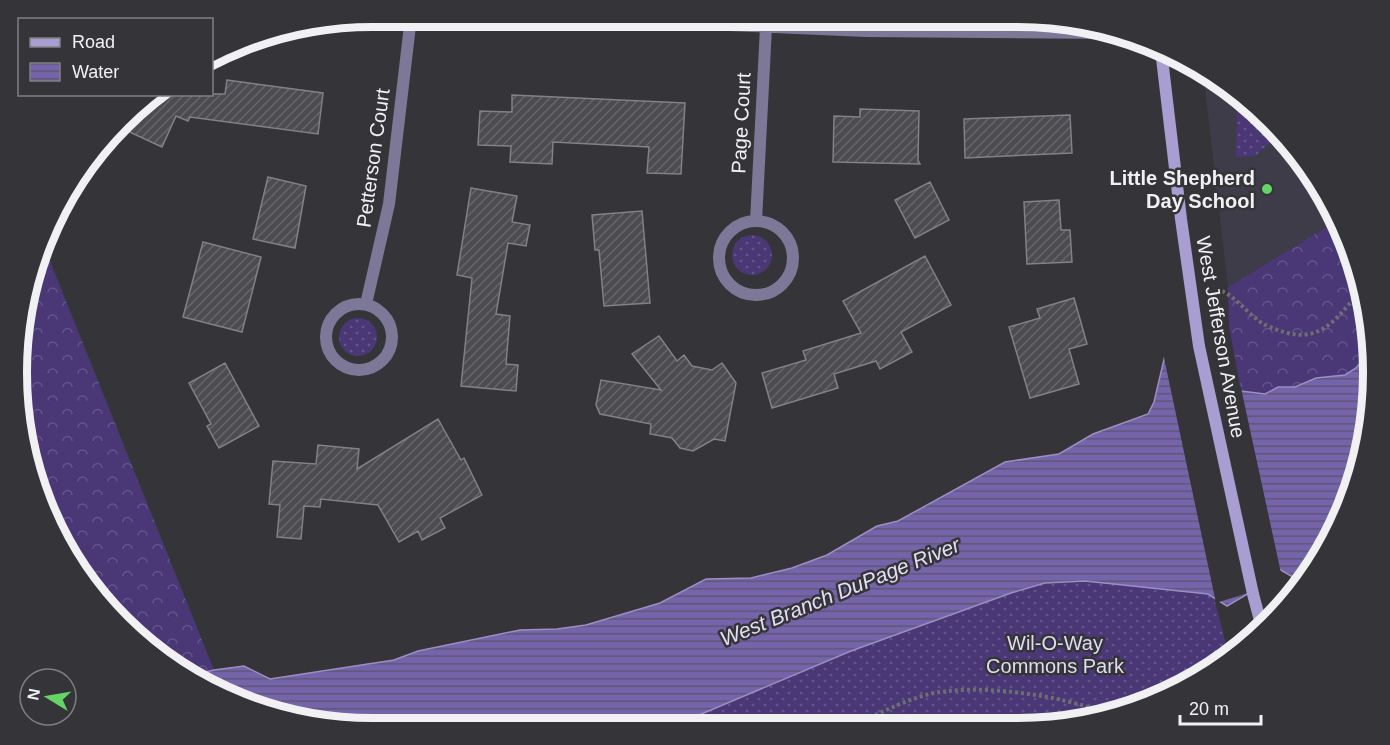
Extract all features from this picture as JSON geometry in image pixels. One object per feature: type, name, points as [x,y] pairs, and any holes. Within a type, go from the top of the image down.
[{"type":"street","name":"Petterson Court","points":[[366,304],[389,204],[410,27]]},
{"type":"street","points":[[766,27],[866,31],[1078,33]]},
{"type":"street","name":"Page Court","points":[[756,221],[766,27]]},
{"type":"street","name":"West Jefferson Avenue","points":[[1162,59],[1199,346],[1260,619]]},
{"type":"street","points":[[756,221],[767,222],[777,227],[785,235],[793,255],[788,276],[772,291],[751,294],[731,285],[720,266],[722,244],[727,235],[745,222],[756,221]]},
{"type":"street","points":[[366,304],[384,314],[392,333],[392,344],[388,354],[372,368],[352,370],[341,366],[332,358],[325,336],[327,324],[343,307],[366,304]]},
{"type":"path","points":[[1222,291],[1233,296],[1262,323],[1301,336],[1319,333],[1338,318],[1354,298]]},
{"type":"path","points":[[869,718],[927,695],[961,690],[999,690],[1095,709]]},
{"type":"shaded area","name":"Little Shepherd Day School","points":[[1204,82],[1228,98],[1262,128],[1292,162],[1317,200],[1330,225],[1228,287]]},
{"type":"green space","points":[[1237,106],[1273,140],[1255,156],[1236,157]]},
{"type":"green space","points":[[1330,225],[1345,261],[1351,283],[1360,327],[1362,360],[1345,375],[1316,378],[1295,387],[1278,387],[1266,394],[1241,391],[1229,326],[1228,287]]},
{"type":"green space","points":[[752,235],[766,241],[772,255],[766,269],[752,275],[738,269],[732,255],[738,241]]},
{"type":"green space","points":[[47,255],[214,670],[200,672],[162,647],[128,617],[98,583],[85,564],[53,505],[34,440],[27,372],[30,327]]},
{"type":"green space","points":[[358,318],[372,323],[377,337],[372,351],[358,356],[344,351],[339,337],[344,323]]},
{"type":"green space","name":"Wil-O-Way Commons Park","points":[[1085,581],[1209,594],[1214,598],[1226,648],[1190,672],[1150,692],[1107,706],[1063,715],[1017,718],[685,718],[699,715],[851,651],[1011,593],[1045,583]]},
{"type":"water","name":"West Branch DuPage River","points":[[1165,355],[1241,391],[1265,394],[1278,387],[1295,387],[1316,378],[1345,375],[1362,360],[1360,418],[1345,484],[1317,545],[1295,578],[1274,566],[1246,595],[1227,606],[1208,594],[1085,581],[1045,583],[1011,593],[851,651],[699,715],[685,718],[372,718],[327,715],[261,700],[202,673],[244,666],[270,679],[394,660],[418,651],[520,630],[586,625],[660,603],[706,579],[751,578],[792,568],[827,555],[877,526],[898,521],[1005,462],[1059,454],[1093,434],[1148,414],[1154,402]]},
{"type":"pier","points":[[1163,353],[1205,360],[1241,388],[1281,573],[1274,570],[1254,591],[1216,603]]},
{"type":"building","points":[[227,80],[323,93],[318,134],[190,117],[188,121],[176,116],[162,147],[126,130],[165,96],[225,94]]},
{"type":"building","points":[[512,95],[685,103],[681,174],[647,173],[649,147],[553,142],[552,164],[510,162],[511,146],[478,145],[480,111],[512,112]]},
{"type":"building","points":[[860,109],[919,111],[918,160],[920,164],[833,162],[834,116],[860,117]]},
{"type":"building","points":[[1070,115],[1072,153],[965,158],[964,119]]},
{"type":"building","points":[[268,177],[306,186],[295,248],[253,239]]},
{"type":"building","points":[[930,182],[949,220],[915,238],[895,200]]},
{"type":"building","points":[[471,188],[517,196],[512,222],[530,225],[526,246],[508,243],[496,314],[510,316],[506,364],[518,365],[516,391],[461,386],[472,278],[457,275]]},
{"type":"building","points":[[1059,200],[1061,230],[1070,230],[1072,262],[1027,264],[1024,202]]},
{"type":"building","points":[[642,211],[650,303],[604,306],[599,250],[595,250],[592,215]]},
{"type":"building","points":[[203,242],[261,257],[242,332],[183,317]]},
{"type":"building","points":[[925,256],[951,305],[901,332],[912,352],[880,369],[876,361],[834,374],[838,388],[772,408],[762,373],[806,360],[803,351],[861,333],[843,301]]},
{"type":"building","points":[[1074,298],[1087,344],[1069,349],[1079,384],[1030,398],[1009,327],[1040,318],[1037,309]]},
{"type":"building","points":[[659,336],[677,361],[684,355],[692,366],[712,370],[722,363],[736,383],[725,441],[714,439],[693,451],[680,448],[672,438],[650,434],[651,424],[600,414],[596,405],[601,380],[661,390],[632,354]]},
{"type":"building","points":[[225,363],[259,426],[219,448],[207,426],[211,424],[189,383]]},
{"type":"building","points":[[438,419],[461,460],[464,458],[482,495],[440,518],[445,528],[422,540],[418,531],[399,542],[378,505],[321,499],[320,507],[304,506],[301,539],[277,537],[280,505],[269,504],[273,461],[316,464],[318,445],[359,449],[357,469]]},
{"type":"place","name":"Little Shepherd Day School","points":[[1267,189]]}]
